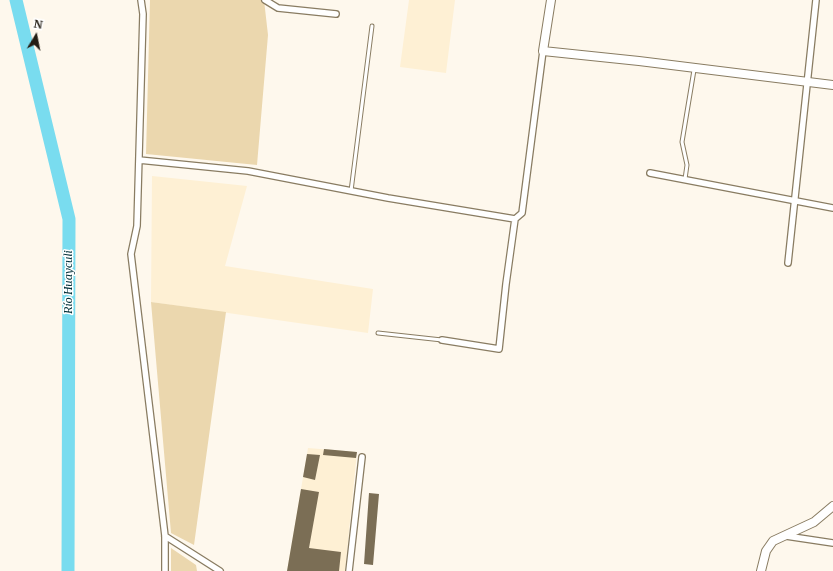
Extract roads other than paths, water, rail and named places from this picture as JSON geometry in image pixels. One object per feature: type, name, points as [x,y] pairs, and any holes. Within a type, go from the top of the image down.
[{"type":"main road","points":[[551,0],[543,51],[694,68],[833,86]]},
{"type":"main road","points":[[761,571],[766,551],[773,542],[814,522],[833,506]]},
{"type":"street","points":[[141,0],[143,14],[137,226],[131,254],[165,536],[165,571]]},
{"type":"street","points":[[265,0],[278,8],[336,14]]},
{"type":"street","points":[[788,263],[816,0]]},
{"type":"street","points":[[442,340],[499,349],[506,284],[516,219],[522,213],[543,51]]},
{"type":"street","points":[[139,160],[248,171],[351,191],[516,219]]},
{"type":"street","points":[[650,173],[833,208]]},
{"type":"street","points":[[349,571],[362,457]]},
{"type":"street","points":[[165,536],[220,571]]},
{"type":"street","points":[[786,536],[833,543]]},
{"type":"lane","points":[[351,191],[372,26]]},
{"type":"lane","points":[[685,179],[687,165],[682,142],[694,68]]},
{"type":"lane","points":[[378,333],[442,340]]},
{"type":"waterway","name":"Río Huayculi","points":[[16,0],[69,219],[68,571]]}]
